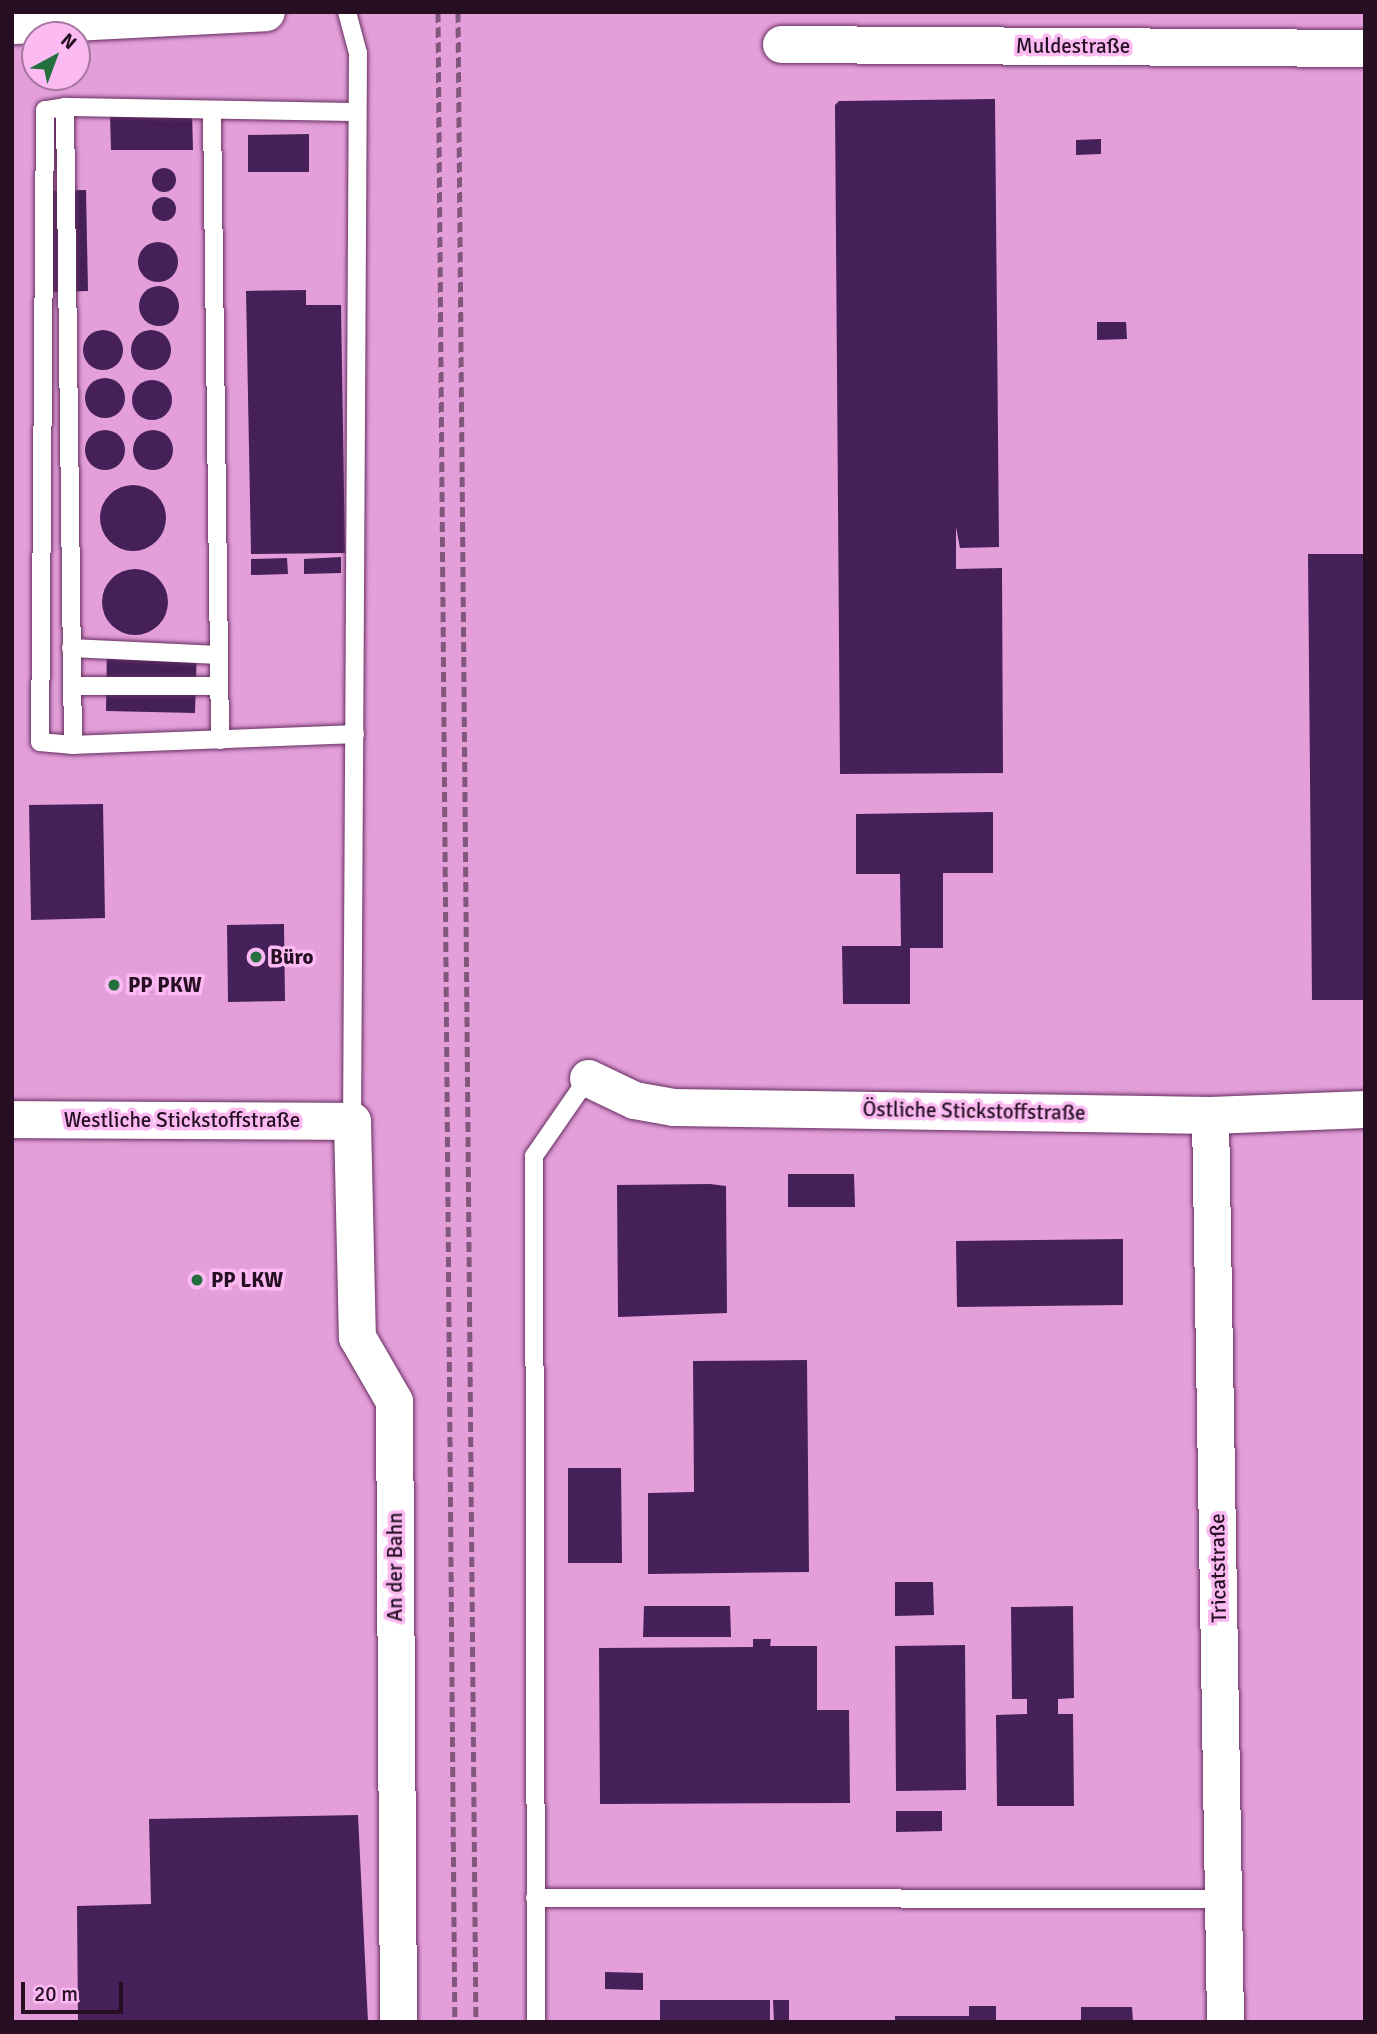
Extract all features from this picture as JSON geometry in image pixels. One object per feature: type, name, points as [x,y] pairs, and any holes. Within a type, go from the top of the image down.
[{"type":"street","points":[[12,25],[266,12]]},
{"type":"street","name":"Muldestraße","points":[[781,44],[1365,48]]},
{"type":"street","name":"Östliche Stickstoffstraße","points":[[588,1078],[634,1100],[673,1107],[1210,1115],[1365,1110]]},
{"type":"street","name":"Tricatstraße","points":[[1210,1115],[1224,2022]]},
{"type":"street","name":"Westliche Stickstoffstraße","points":[[12,1119],[352,1121]]},
{"type":"street","name":"An der Bahn","points":[[352,1121],[357,1337],[394,1401],[398,2022]]},
{"type":"lane","points":[[347,12],[358,53],[352,1121]]},
{"type":"lane","points":[[355,734],[73,745],[40,742],[45,110],[65,107],[357,112]]},
{"type":"lane","points":[[65,107],[73,745]]},
{"type":"lane","points":[[212,110],[220,740]]},
{"type":"lane","points":[[71,648],[219,654]]},
{"type":"lane","points":[[72,686],[219,686]]},
{"type":"lane","points":[[536,2022],[534,1156],[588,1078]]},
{"type":"lane","points":[[535,1898],[1224,1899]]},
{"type":"shaded area","points":[[12,12],[1365,12],[1365,2022],[12,2022]]},
{"type":"building","points":[[995,99],[999,547],[960,548],[956,527],[956,569],[1002,568],[1003,773],[840,774],[835,105],[839,101]]},
{"type":"building","points":[[192,112],[193,150],[111,150],[110,113]]},
{"type":"building","points":[[309,134],[309,172],[248,172],[248,135]]},
{"type":"building","points":[[1101,139],[1101,154],[1076,155],[1076,140]]},
{"type":"building","points":[[164,168],[175,175],[176,180],[169,191],[164,192],[153,185],[152,180],[159,169]]},
{"type":"building","points":[[86,190],[88,291],[48,292],[45,191]]},
{"type":"building","points":[[164,197],[175,204],[176,209],[169,220],[164,221],[153,214],[152,209],[159,198]]},
{"type":"building","points":[[158,242],[166,243],[172,248],[177,254],[177,270],[172,276],[166,281],[158,282],[150,281],[144,276],[139,270],[138,262],[139,254],[144,248],[150,243]]},
{"type":"building","points":[[159,286],[167,287],[173,292],[178,298],[178,314],[173,320],[167,325],[159,326],[151,325],[145,320],[140,314],[139,306],[140,298],[145,292],[151,287]]},
{"type":"building","points":[[306,290],[306,305],[341,305],[345,553],[251,554],[246,291]]},
{"type":"building","points":[[1097,322],[1126,322],[1127,339],[1097,340]]},
{"type":"building","points":[[103,330],[111,331],[117,336],[122,342],[122,358],[117,364],[111,369],[103,370],[95,369],[89,364],[84,358],[83,350],[84,342],[89,336],[95,331]]},
{"type":"building","points":[[151,330],[159,331],[165,336],[170,342],[170,358],[165,364],[159,369],[151,370],[143,369],[137,364],[132,358],[131,350],[132,342],[137,336],[143,331]]},
{"type":"building","points":[[105,378],[119,384],[125,398],[119,412],[105,418],[91,412],[85,398],[91,384]]},
{"type":"building","points":[[152,380],[160,381],[166,386],[171,392],[171,408],[166,414],[160,419],[152,420],[144,419],[138,414],[133,408],[132,400],[133,392],[138,386],[144,381]]},
{"type":"building","points":[[105,430],[113,431],[119,436],[124,442],[124,458],[119,464],[113,469],[105,470],[97,469],[91,464],[86,458],[85,450],[86,442],[91,436],[97,431]]},
{"type":"building","points":[[153,430],[161,431],[167,436],[172,442],[172,458],[167,464],[161,469],[153,470],[145,469],[139,464],[134,458],[133,450],[134,442],[139,436],[145,431]]},
{"type":"building","points":[[133,485],[146,488],[156,495],[163,505],[166,518],[163,531],[156,541],[146,548],[133,551],[120,548],[110,541],[103,531],[100,518],[103,505],[110,495],[120,488]]},
{"type":"building","points":[[1308,554],[1365,554],[1365,1000],[1312,1000]]},
{"type":"building","points":[[341,557],[341,573],[304,574],[304,559]]},
{"type":"building","points":[[287,558],[288,574],[251,575],[251,559]]},
{"type":"building","points":[[135,569],[148,572],[158,579],[165,589],[168,602],[165,615],[158,625],[148,632],[135,635],[122,632],[112,625],[105,615],[102,602],[105,589],[112,579],[122,572]]},
{"type":"building","points":[[107,645],[197,647],[195,713],[106,711]]},
{"type":"building","points":[[103,804],[105,918],[31,920],[29,805]]},
{"type":"building","points":[[993,812],[993,873],[943,873],[943,948],[910,948],[910,1004],[843,1004],[842,946],[901,946],[900,874],[856,874],[856,814]]},
{"type":"building","name":"Büro","points":[[284,924],[285,1001],[228,1002],[227,925]]},
{"type":"building","points":[[788,1174],[854,1174],[855,1207],[788,1207]]},
{"type":"building","points":[[617,1185],[726,1186],[727,1313],[618,1317]]},
{"type":"building","points":[[1123,1239],[1123,1305],[957,1307],[956,1241]]},
{"type":"building","points":[[807,1360],[809,1572],[648,1574],[648,1493],[694,1492],[693,1361]]},
{"type":"building","points":[[568,1468],[621,1468],[622,1563],[568,1563]]},
{"type":"building","points":[[895,1582],[933,1582],[934,1615],[895,1616]]},
{"type":"building","points":[[644,1606],[730,1606],[731,1637],[643,1637]]},
{"type":"building","points":[[1073,1606],[1074,1698],[1058,1699],[1058,1714],[1073,1714],[1074,1806],[997,1806],[996,1715],[1027,1714],[1027,1699],[1012,1699],[1011,1607]]},
{"type":"building","points":[[753,1639],[771,1639],[770,1646],[817,1646],[817,1710],[849,1710],[850,1803],[600,1804],[599,1648],[753,1647]]},
{"type":"building","points":[[965,1645],[966,1790],[896,1791],[895,1646]]},
{"type":"building","points":[[896,1811],[942,1811],[942,1831],[896,1832]]},
{"type":"building","points":[[358,1815],[368,2022],[78,2022],[77,1906],[151,1904],[149,1819]]},
{"type":"building","points":[[605,1972],[643,1973],[643,1990],[605,1989]]},
{"type":"building","points":[[660,2000],[770,2000],[770,2022],[660,2022]]},
{"type":"building","points":[[773,2000],[789,2000],[789,2022],[774,2022]]},
{"type":"building","points":[[969,2006],[996,2006],[996,2022],[895,2022],[895,2016],[969,2016]]},
{"type":"building","points":[[1081,2007],[1132,2007],[1133,2022],[1081,2022]]},
{"type":"railway","points":[[438,12],[455,2022]]},
{"type":"railway","points":[[458,12],[476,2022]]},
{"type":"place","name":"Büro","points":[[256,957]]},
{"type":"place","name":"PP PKW","points":[[114,985]]},
{"type":"place","name":"PP LKW","points":[[197,1280]]}]
